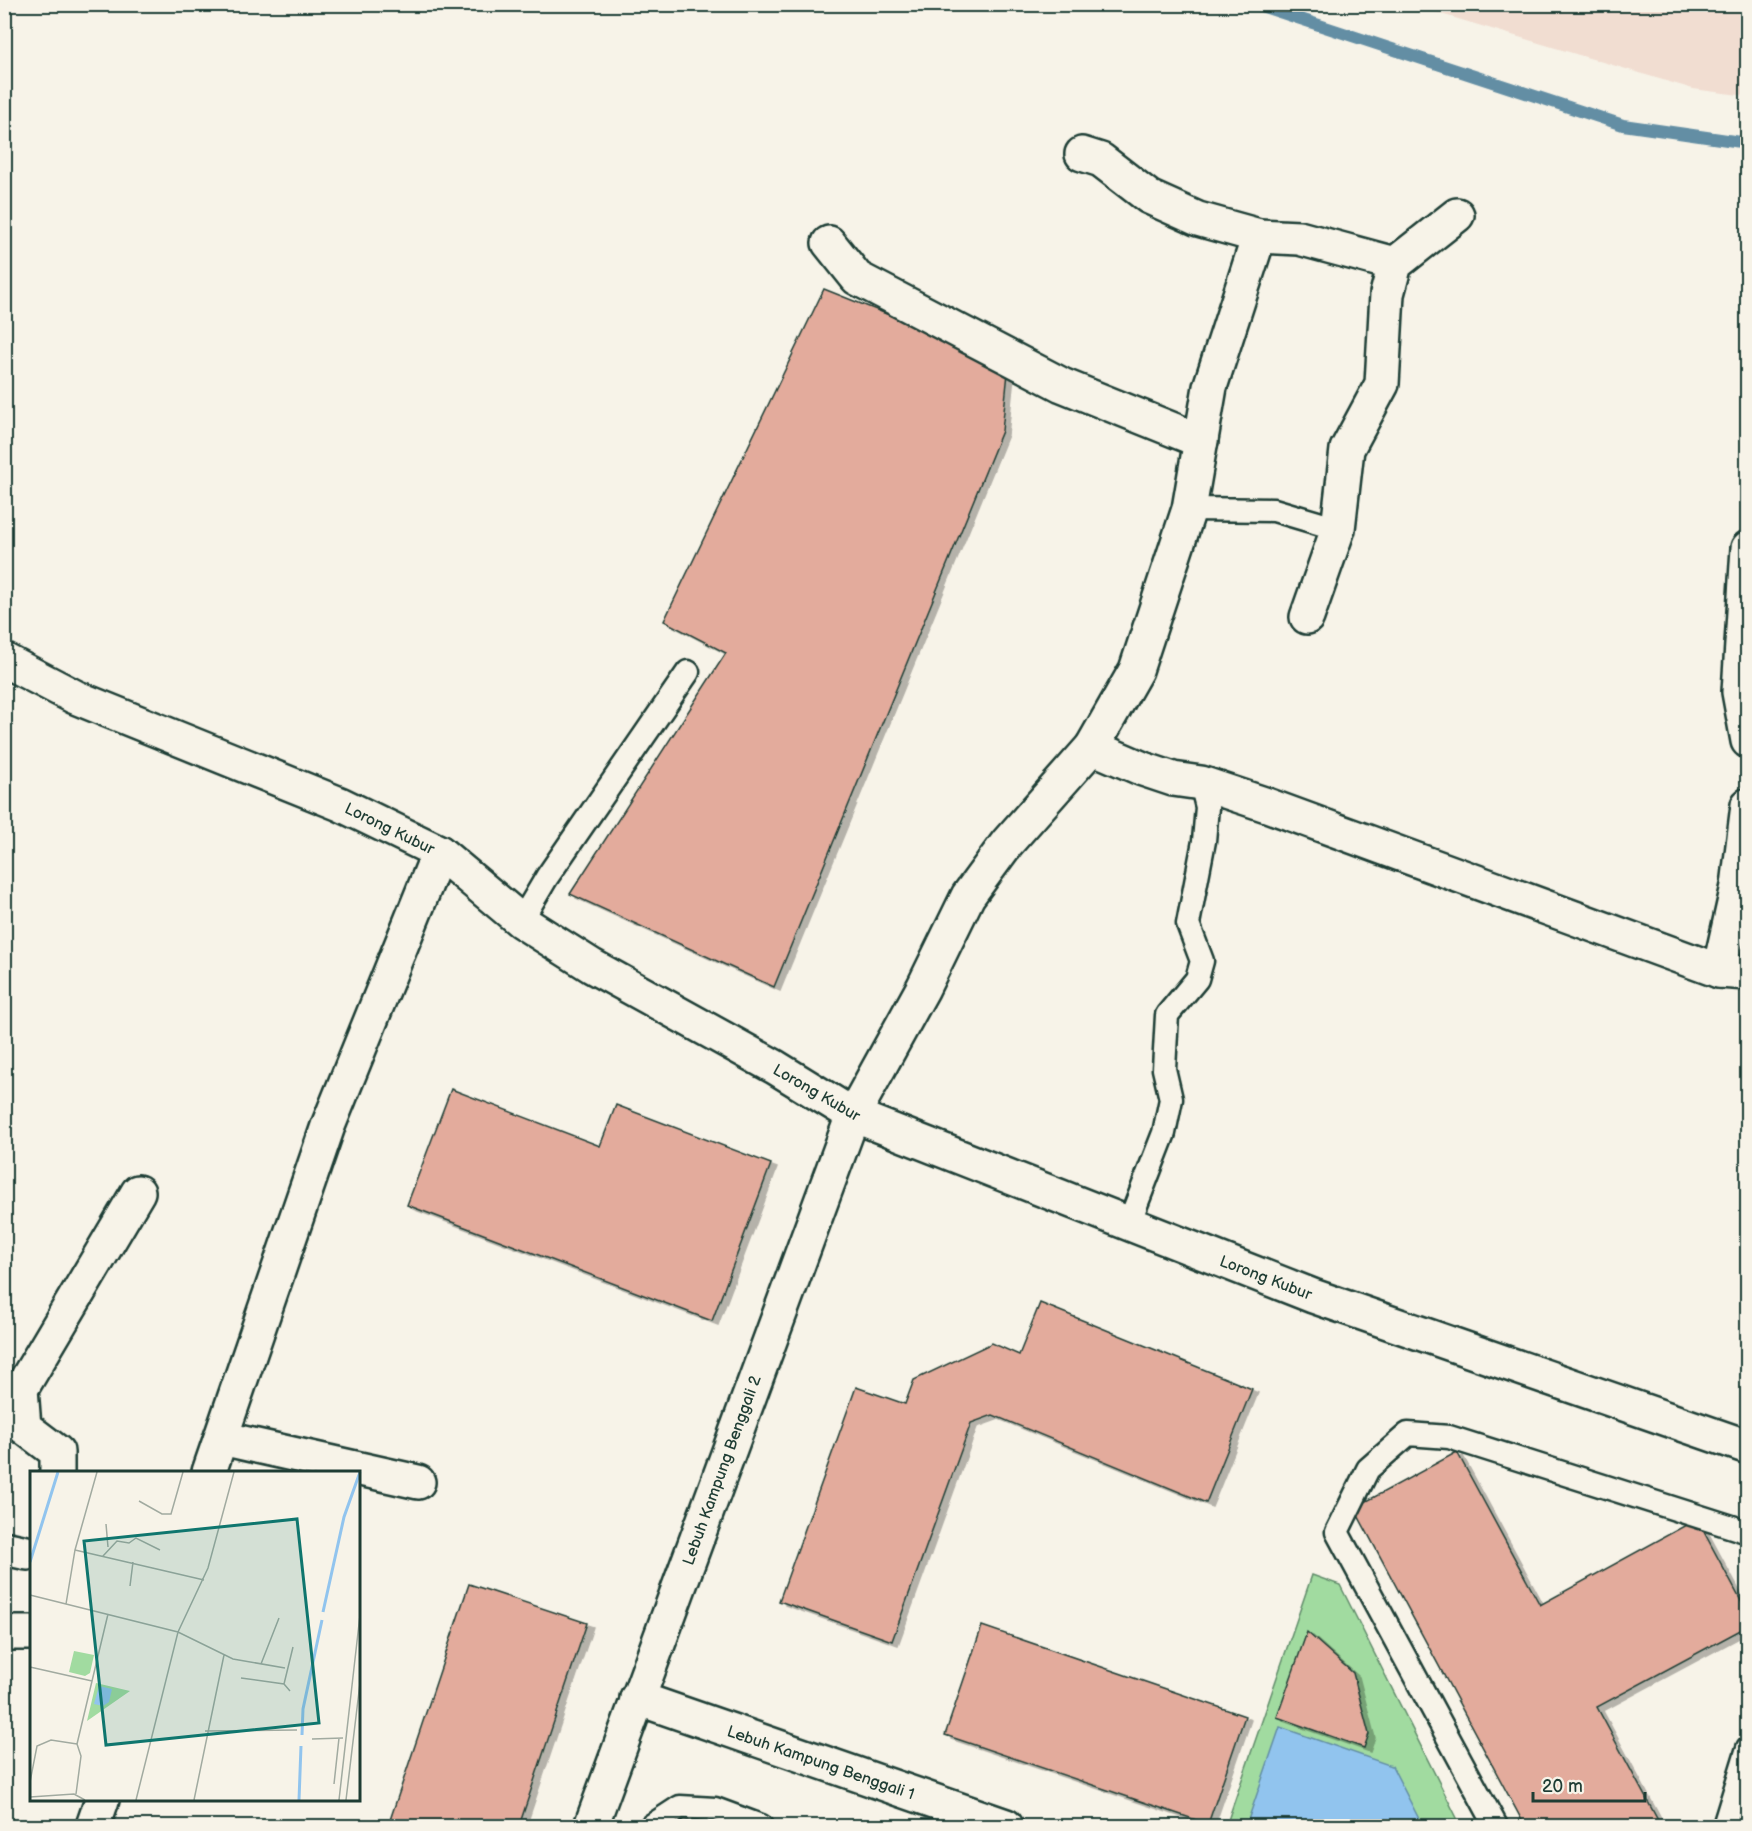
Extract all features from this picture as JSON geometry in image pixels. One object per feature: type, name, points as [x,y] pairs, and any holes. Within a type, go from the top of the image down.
[{"type":"street","points":[[1082,154],[1101,160],[1149,197],[1198,219],[1259,236],[1299,238],[1395,264]]},
{"type":"street","points":[[1307,617],[1338,530],[1347,449],[1382,384],[1387,294],[1395,264],[1457,215]]},
{"type":"street","name":"Lebuh Kampung Benggali 2","points":[[591,1827],[853,1115],[923,988],[968,896],[1007,843],[1092,747],[1136,670],[1189,509],[1213,377],[1259,236]]},
{"type":"street","points":[[828,243],[857,278],[1062,385],[1201,441]]},
{"type":"street","points":[[1748,548],[1739,692],[1748,741]]},
{"type":"street","name":"Lorong Kubur","points":[[4,660],[75,697],[340,804],[439,852],[521,921],[592,966],[775,1067],[853,1115],[1313,1296],[1745,1440]]},
{"type":"street","points":[[1092,747],[1143,769],[1173,779],[1201,783],[1733,972],[1738,886],[1748,805]]},
{"type":"street","points":[[210,1471],[328,1126],[439,852]]},
{"type":"street","points":[[57,1471],[57,1452],[24,1427],[21,1389],[138,1192]]},
{"type":"street","points":[[221,1438],[418,1482]]},
{"type":"street","points":[[4,1634],[30,1633]]},
{"type":"street","name":"Lebuh Kampung Benggali 1","points":[[637,1698],[1006,1827]]},
{"type":"street","points":[[93,1827],[102,1801]]},
{"type":"lane","points":[[1189,509],[1274,510],[1338,530]]},
{"type":"lane","points":[[521,921],[547,877],[688,672]]},
{"type":"lane","points":[[1129,1223],[1164,1133],[1171,1099],[1164,1069],[1167,1015],[1197,980],[1202,961],[1188,924],[1204,841],[1207,807],[1201,783]]},
{"type":"lane","points":[[1496,1827],[1337,1532],[1368,1469],[1408,1434],[1449,1437],[1748,1532]]},
{"type":"lane","points":[[1724,1827],[1748,1748]]},
{"type":"lane","points":[[651,1827],[681,1807],[715,1809],[761,1827]]},
{"type":"shaded area","points":[[1411,5],[1747,5],[1747,96],[1693,89]]},
{"type":"green space","points":[[1312,1575],[1340,1585],[1461,1826],[1226,1826]]},
{"type":"water","points":[[1280,1727],[1392,1766],[1420,1821],[1418,1826],[1246,1826]]},
{"type":"building","points":[[824,289],[1009,363],[1002,431],[774,987],[570,894],[726,653],[664,621]]},
{"type":"building","points":[[451,1089],[600,1146],[616,1105],[771,1164],[712,1321],[407,1205]]},
{"type":"building","points":[[1040,1303],[1252,1389],[1206,1503],[993,1415],[971,1423],[892,1641],[779,1601],[856,1387],[905,1404],[914,1380],[992,1343],[1019,1355]]},
{"type":"building","points":[[1457,1452],[1540,1605],[1697,1519],[1748,1614],[1748,1626],[1597,1707],[1661,1826],[1525,1826],[1354,1508]]},
{"type":"building","points":[[469,1584],[587,1623],[519,1826],[388,1826]]},
{"type":"building","points":[[982,1626],[1245,1716],[1208,1824],[945,1735]]},
{"type":"building","points":[[1307,1632],[1353,1673],[1369,1734],[1364,1748],[1277,1717]]},
{"type":"waterway","points":[[1255,4],[1623,125],[1748,143]]}]
